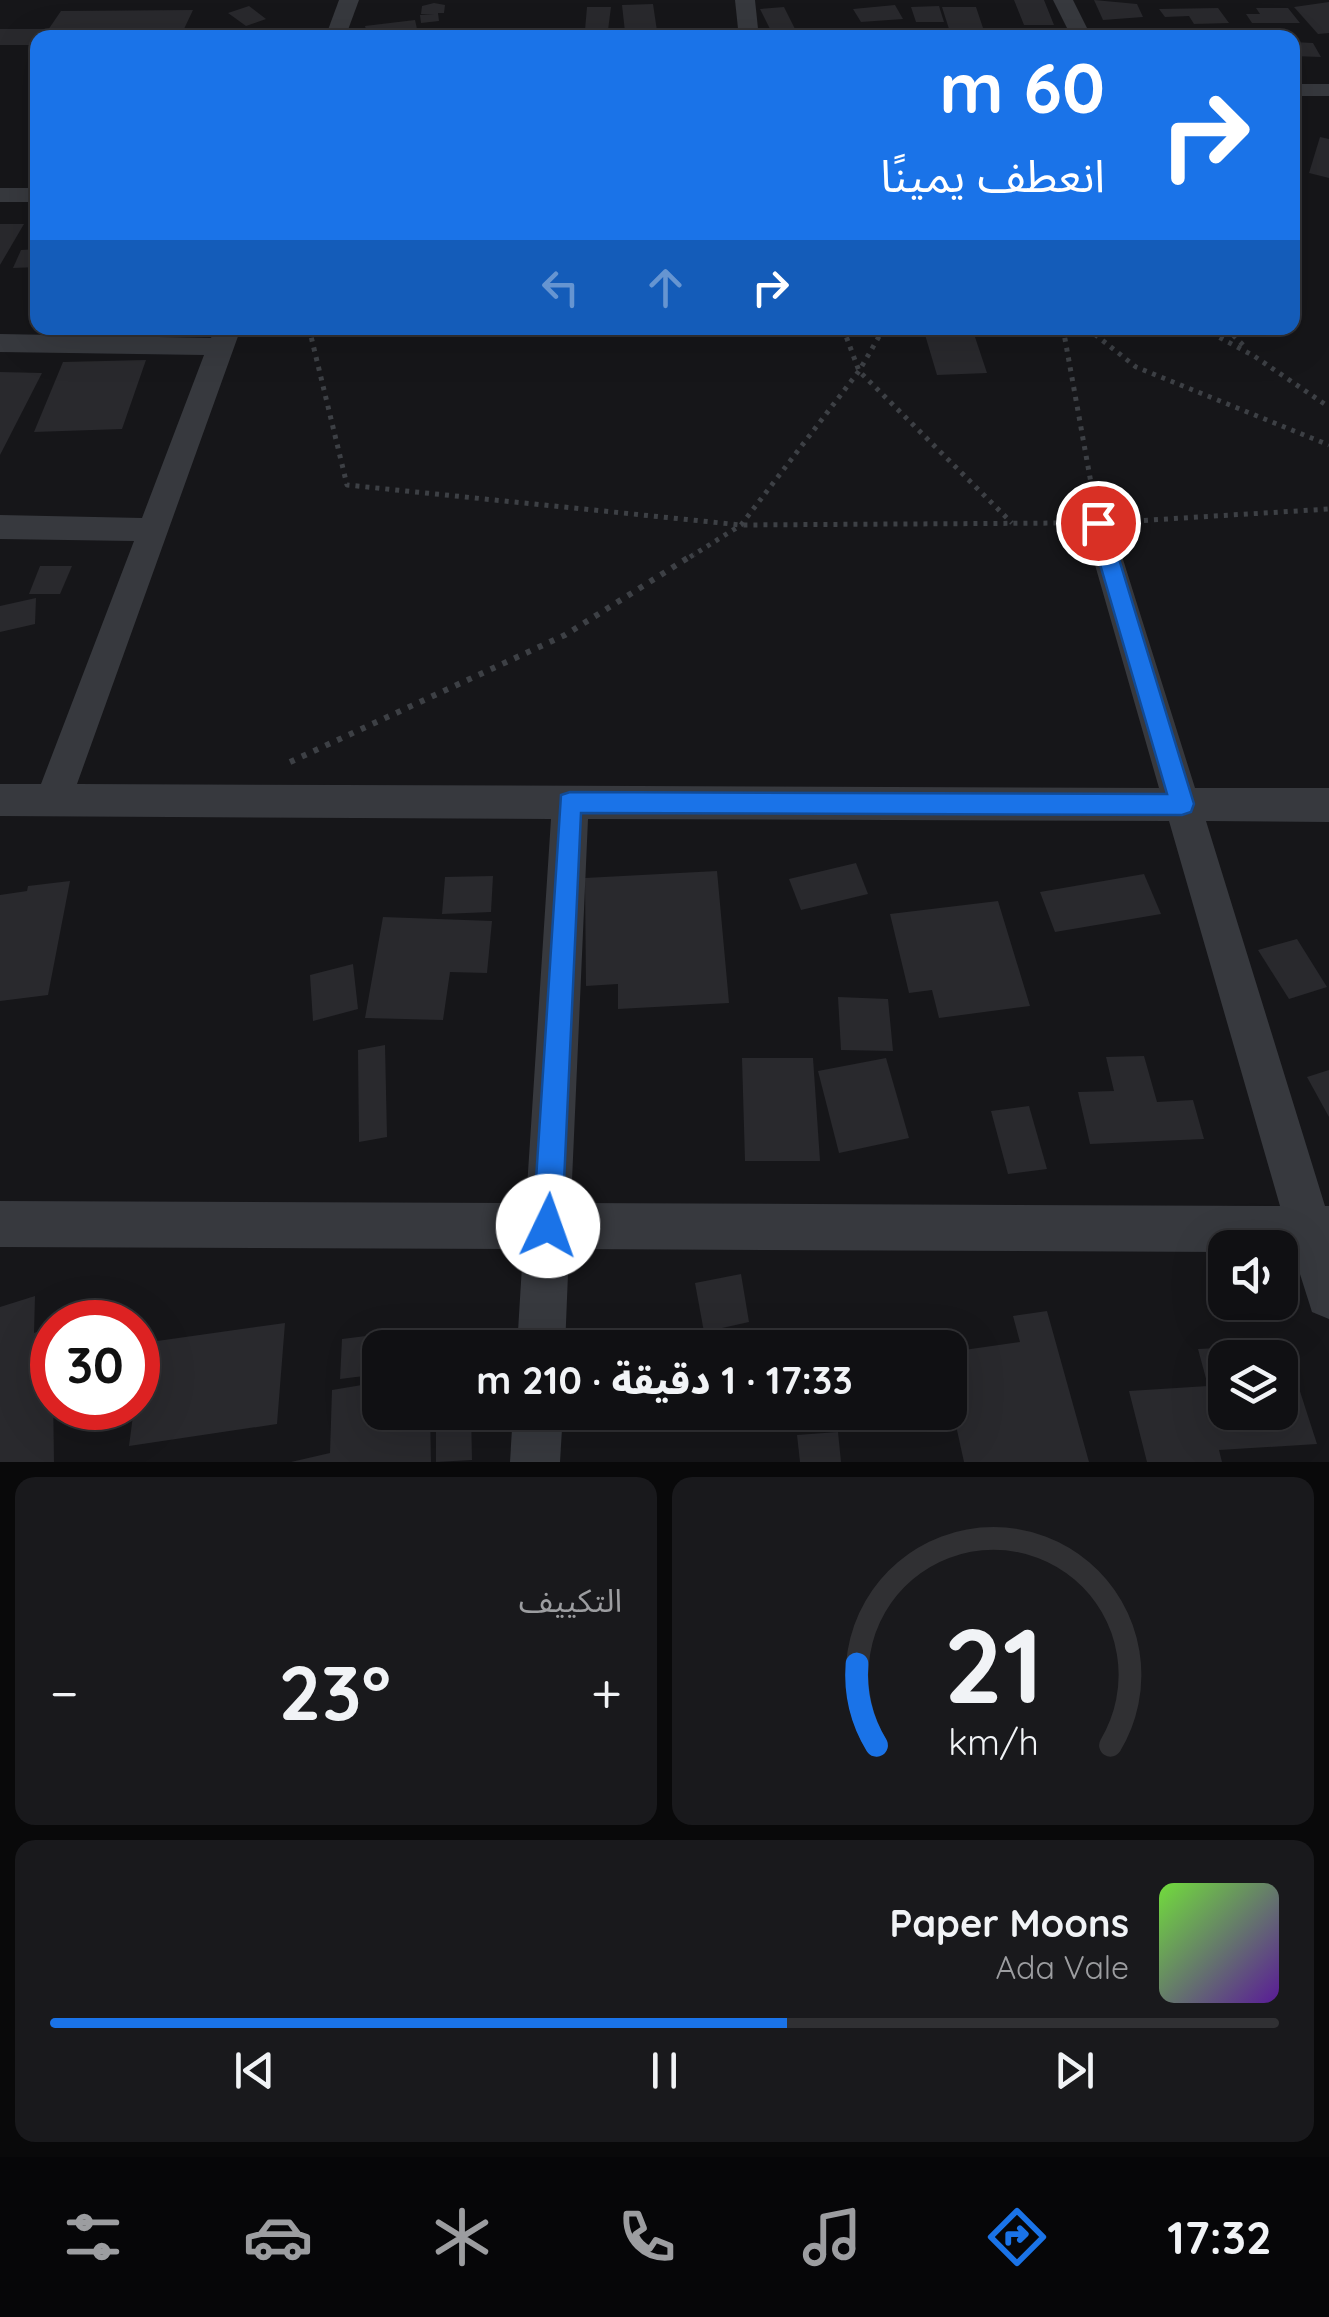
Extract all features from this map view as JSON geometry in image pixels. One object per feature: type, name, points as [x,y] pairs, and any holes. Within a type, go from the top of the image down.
[{"type":"street","points":[[338,30],[348,0]]},
{"type":"street","points":[[745,0],[748,30]]},
{"type":"street","points":[[1063,0],[1078,30]]},
{"type":"street","points":[[1300,90],[1329,90]]},
{"type":"street","points":[[0,194],[30,195]]},
{"type":"street","points":[[0,344],[224,337],[53,800]]},
{"type":"street","points":[[1098,523],[1182,804],[1319,1229],[1329,1296]]},
{"type":"street","points":[[0,527],[153,530]]},
{"type":"street","points":[[0,800],[1329,805]]},
{"type":"street","points":[[542,1330],[570,802]]},
{"type":"street","points":[[0,1224],[1319,1229]]},
{"type":"street","points":[[535,1462],[537,1430]]},
{"type":"path","points":[[311,335],[347,485],[741,525],[1098,523],[1329,509]]},
{"type":"path","points":[[846,335],[859,371],[1012,524]]},
{"type":"path","points":[[279,768],[565,634],[741,525],[859,371],[880,335]]},
{"type":"path","points":[[1064,335],[1098,523]]},
{"type":"path","points":[[1096,335],[1136,367],[1329,445]]},
{"type":"path","points":[[1215,335],[1254,356],[1329,407]]},
{"type":"path","points":[[1233,335],[1254,356]]},
{"type":"building","points":[[1014,0],[1044,0],[1054,25],[1024,25]]},
{"type":"building","points":[[1094,0],[1137,4],[1143,17],[1103,20]]},
{"type":"building","points":[[1329,2],[1329,33],[1318,34],[1294,7]]},
{"type":"building","points":[[653,4],[657,30],[625,30],[622,5]]},
{"type":"building","points":[[445,5],[444,13],[438,13],[439,21],[421,23],[420,15],[434,14],[421,14],[422,6]]},
{"type":"building","points":[[895,5],[903,19],[861,22],[853,9]]},
{"type":"building","points":[[249,6],[266,19],[246,26],[228,13]]},
{"type":"building","points":[[939,6],[944,22],[916,22],[911,7]]},
{"type":"building","points":[[587,7],[611,7],[608,30],[585,30]]},
{"type":"building","points":[[784,7],[795,29],[770,30],[760,9]]},
{"type":"building","points":[[942,7],[976,7],[984,30],[898,29],[949,29]]},
{"type":"building","points":[[1218,8],[1229,23],[1194,24],[1189,16],[1165,17],[1159,9]]},
{"type":"building","points":[[1256,8],[1288,8],[1300,23],[1252,23],[1246,14],[1260,14]]},
{"type":"building","points":[[193,10],[184,29],[48,30],[61,11]]},
{"type":"building","points":[[415,20],[417,29],[366,30],[365,26]]},
{"type":"building","points":[[0,29],[48,29],[30,30],[30,45],[0,45]]},
{"type":"building","points":[[1300,42],[1313,43],[1321,57],[1300,56]]},
{"type":"building","points":[[1320,137],[1329,139],[1329,178],[1309,173]]},
{"type":"building","points":[[0,224],[24,224],[0,265]]},
{"type":"building","points":[[30,249],[30,267],[13,268],[21,250]]},
{"type":"building","points":[[925,335],[974,335],[987,373],[937,375]]},
{"type":"building","points":[[146,360],[122,429],[34,432],[63,362]]},
{"type":"building","points":[[0,372],[42,373],[0,455]]},
{"type":"building","points":[[40,566],[72,566],[60,594],[29,594]]},
{"type":"building","points":[[36,598],[35,624],[0,632],[0,606]]},
{"type":"building","points":[[856,863],[868,894],[801,910],[789,879]]},
{"type":"building","points":[[717,871],[729,1003],[618,1009],[618,984],[586,986],[585,878]]},
{"type":"building","points":[[1144,874],[1161,914],[1055,932],[1040,892]]},
{"type":"building","points":[[493,876],[491,912],[442,914],[445,877]]},
{"type":"building","points":[[70,881],[48,995],[0,1001],[0,895],[27,891],[28,886]]},
{"type":"building","points":[[998,901],[1030,1006],[939,1018],[932,990],[909,993],[890,914]]},
{"type":"building","points":[[383,917],[492,921],[487,973],[450,972],[443,1020],[365,1018]]},
{"type":"building","points":[[1297,939],[1327,987],[1289,999],[1258,950]]},
{"type":"building","points":[[353,964],[358,1009],[313,1021],[310,975]]},
{"type":"building","points":[[838,997],[888,999],[893,1051],[841,1050]]},
{"type":"building","points":[[385,1045],[387,1137],[359,1142],[358,1050]]},
{"type":"building","points":[[1144,1056],[1157,1102],[1193,1100],[1204,1139],[1090,1144],[1078,1092],[1114,1091],[1106,1057]]},
{"type":"building","points":[[742,1058],[813,1058],[820,1161],[745,1161]]},
{"type":"building","points":[[886,1058],[909,1138],[839,1153],[818,1071]]},
{"type":"building","points":[[1329,1070],[1329,1117],[1307,1077]]},
{"type":"building","points":[[1029,1106],[1047,1169],[1008,1174],[991,1111]]},
{"type":"building","points":[[741,1274],[749,1322],[704,1330],[695,1283]]},
{"type":"building","points":[[35,1296],[35,1300],[30,1300],[30,1430],[54,1430],[54,1462],[0,1462],[0,1307]]},
{"type":"building","points":[[1047,1311],[1089,1462],[964,1462],[957,1430],[967,1430],[967,1350],[1020,1342],[1013,1316]]},
{"type":"building","points":[[285,1323],[277,1424],[129,1446],[131,1430],[160,1430],[160,1341]]},
{"type":"building","points":[[362,1336],[362,1376],[340,1379],[342,1339]]},
{"type":"building","points":[[1198,1349],[1208,1349],[1208,1386]]},
{"type":"building","points":[[362,1385],[362,1430],[430,1430],[431,1462],[291,1462],[330,1453],[332,1390]]},
{"type":"building","points":[[1298,1385],[1317,1444],[1219,1450],[1222,1462],[1147,1462],[1129,1391],[1208,1386],[1208,1430],[1298,1430]]},
{"type":"building","points":[[436,1430],[471,1430],[472,1460],[436,1462]]},
{"type":"building","points":[[838,1432],[841,1462],[800,1462],[797,1435]]},
{"type":"route","points":[[548,1226],[570,802],[1182,804],[1098,523]]}]
